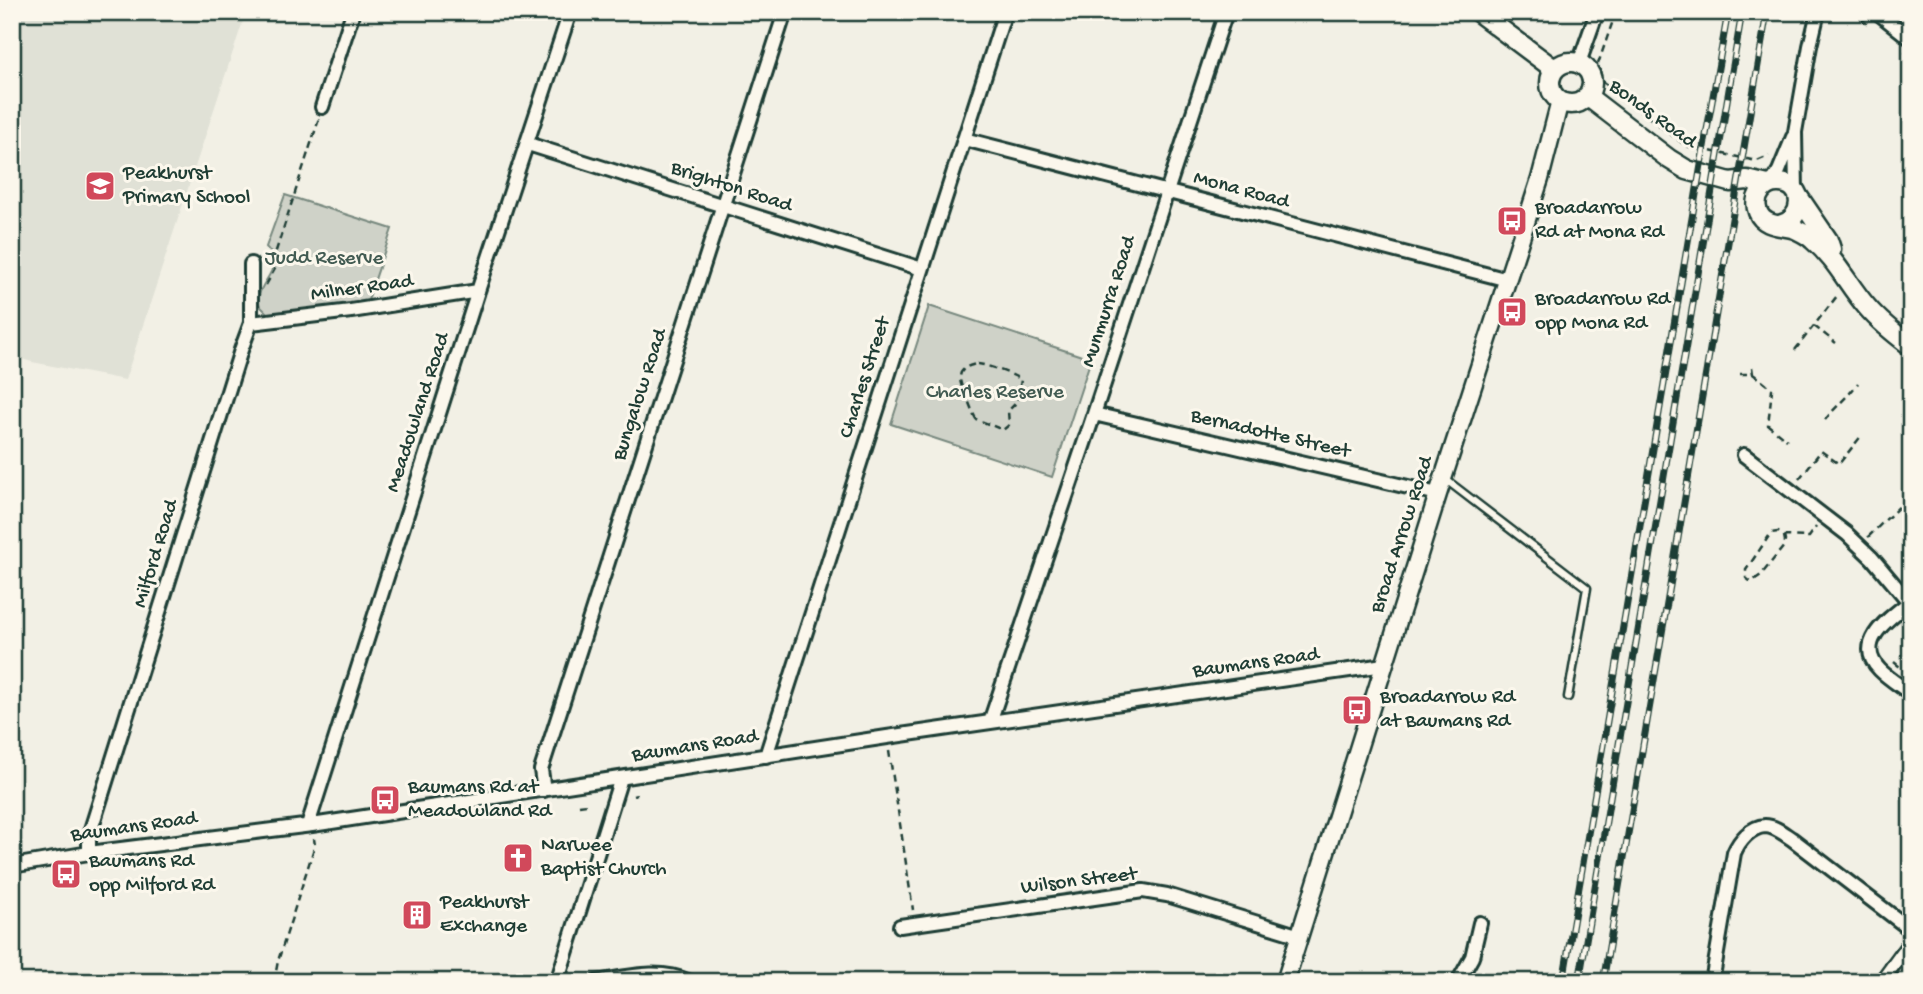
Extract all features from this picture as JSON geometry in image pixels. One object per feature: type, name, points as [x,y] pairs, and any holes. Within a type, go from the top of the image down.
[{"type":"main road","points":[[1478,12],[1555,69]]},
{"type":"main road","points":[[1566,62],[1585,66],[1592,78],[1591,90],[1587,96],[1575,104],[1560,101],[1550,87],[1555,69],[1566,62]]},
{"type":"main road","name":"Bonds Road","points":[[1587,96],[1676,164],[1702,175],[1730,182],[1746,180],[1769,184]]},
{"type":"main road","name":"Bonds Road","points":[[1730,182],[1757,208]]},
{"type":"main road","points":[[1836,262],[1828,240],[1796,193],[1787,184],[1769,184],[1758,195],[1757,208],[1763,220],[1772,225],[1793,228],[1807,235],[1836,262],[1867,307],[1911,345]]},
{"type":"main road","points":[[1779,225],[1788,223],[1795,216],[1799,208],[1796,193]]},
{"type":"street","points":[[322,107],[353,12]]},
{"type":"street","name":"Meadowland Road","points":[[310,825],[478,291],[570,12]]},
{"type":"street","name":"Bungalow Road","points":[[544,790],[541,770],[785,12]]},
{"type":"street","name":"Charles Street","points":[[765,757],[1005,12]]},
{"type":"street","name":"Munmurra Road","points":[[990,722],[1226,12]]},
{"type":"street","points":[[1579,63],[1597,12]]},
{"type":"street","points":[[1796,193],[1795,132],[1818,12]]},
{"type":"street","points":[[1877,12],[1911,38]]},
{"type":"street","name":"Broad Arrow Road","points":[[1287,981],[1384,665],[1540,179],[1560,101]]},
{"type":"street","points":[[1769,184],[1779,171],[1795,132]]},
{"type":"street","name":"Mona Road","points":[[964,139],[1508,280]]},
{"type":"street","name":"Brighton Road","points":[[528,144],[922,269]]},
{"type":"street","name":"Milford Road","points":[[89,853],[89,836],[251,323],[250,264]]},
{"type":"street","name":"Milner Road","points":[[251,323],[478,291]]},
{"type":"street","name":"Bernadotte Street","points":[[1094,414],[1438,494]]},
{"type":"street","points":[[1744,455],[1825,516],[1859,546],[1910,602],[1878,628],[1871,644],[1874,661],[1879,668],[1911,694]]},
{"type":"street","name":"Baumans Road","points":[[12,866],[89,853],[310,825],[1384,665]]},
{"type":"street","points":[[557,982],[621,778]]},
{"type":"street","points":[[1712,982],[1734,853],[1737,845],[1750,832],[1765,826],[1782,832],[1911,930]]},
{"type":"street","name":"Wilson Street","points":[[900,926],[1143,891],[1167,895],[1300,936]]},
{"type":"street","points":[[1458,982],[1472,957],[1480,923]]},
{"type":"street","points":[[1881,982],[1911,941]]},
{"type":"street","points":[[596,982],[646,974],[665,974],[690,982]]},
{"type":"lane","points":[[1444,478],[1587,588],[1568,697]]},
{"type":"path","points":[[1616,12],[1598,64],[1603,82],[1686,146],[1758,161],[1768,156],[1784,159]]},
{"type":"path","points":[[263,290],[275,271],[276,251],[322,107]]},
{"type":"path","points":[[1795,350],[1839,294]]},
{"type":"path","points":[[1814,326],[1836,342]]},
{"type":"path","points":[[985,364],[1003,373],[1016,375],[1021,380],[1017,402],[1008,411],[1007,429],[1003,430],[976,419],[959,384],[962,370],[971,365],[985,364]]},
{"type":"path","points":[[1752,367],[1753,374]]},
{"type":"path","points":[[1740,374],[1753,374],[1772,389],[1768,425],[1787,440]]},
{"type":"path","points":[[1825,420],[1858,383]]},
{"type":"path","points":[[1790,490],[1821,451],[1839,464],[1862,435]]},
{"type":"path","points":[[1859,546],[1911,495]]},
{"type":"path","points":[[1784,536],[1784,546],[1761,575],[1751,582],[1746,578],[1746,570],[1771,533],[1809,537],[1825,516]]},
{"type":"path","points":[[1901,628],[1911,621]]},
{"type":"path","points":[[1889,658],[1911,675]]},
{"type":"path","points":[[887,737],[916,924]]},
{"type":"path","points":[[579,805],[587,804]]},
{"type":"path","points":[[274,982],[278,961],[315,845],[310,825]]},
{"type":"shaded area","name":"Peakhurst Primary School","points":[[32,12],[246,12],[125,380],[12,356],[12,15],[30,17]]},
{"type":"green space","name":"Judd Reserve","points":[[285,195],[392,229],[367,303],[277,315],[269,315],[260,306],[261,290],[274,263],[266,247]]},
{"type":"green space","name":"Charles Reserve","points":[[929,306],[1091,359],[1052,477],[891,424]]},
{"type":"railway","points":[[1563,982],[1728,12]]},
{"type":"railway","points":[[1579,982],[1742,12]]},
{"type":"railway","points":[[1603,982],[1767,12]]},
{"type":"place","name":"Peakhurst Primary School","points":[[100,186]]},
{"type":"place","name":"Broadarrow Rd at Mona Rd","points":[[1512,221]]},
{"type":"place","name":"Broadarrow Rd opp Mona Rd","points":[[1512,312]]},
{"type":"place","name":"Broadarrow Rd at Baumans Rd","points":[[1357,710]]},
{"type":"place","name":"Baumans Rd at Meadowland Rd","points":[[385,800]]},
{"type":"place","name":"Narwee Baptist Church","points":[[518,858]]},
{"type":"place","name":"Baumans Rd opp Milford Rd","points":[[66,874]]},
{"type":"place","name":"Peakhurst Exchange","points":[[417,915]]}]
